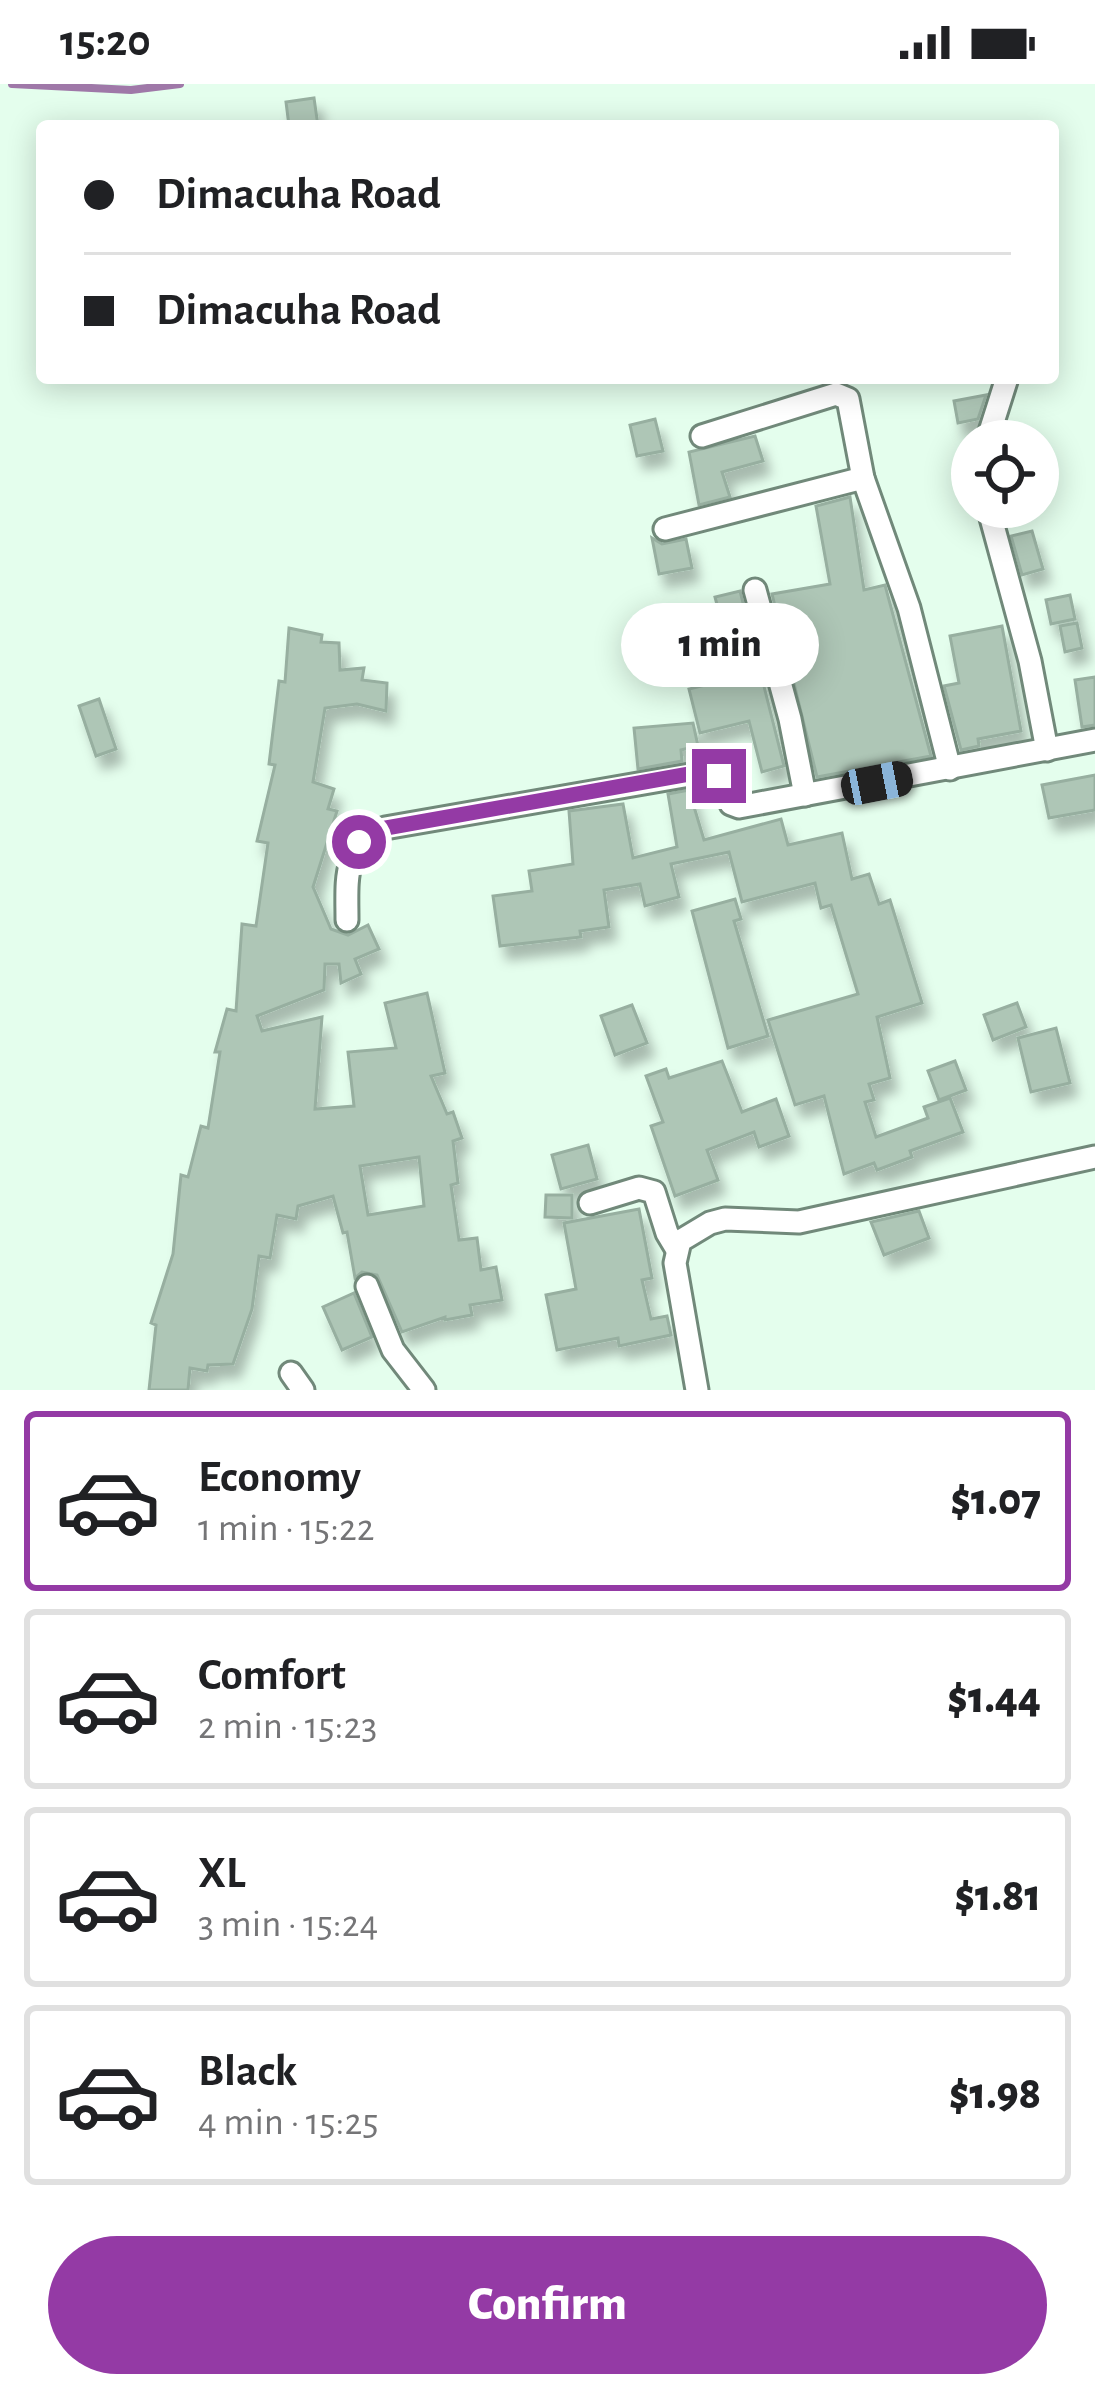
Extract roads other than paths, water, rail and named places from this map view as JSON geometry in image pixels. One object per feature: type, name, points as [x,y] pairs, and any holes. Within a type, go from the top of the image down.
[{"type":"street","points":[[994,420],[1005,384]]},
{"type":"street","points":[[702,436],[842,394],[851,406],[863,478],[909,608],[950,769]]},
{"type":"street","points":[[664,529],[863,478]]},
{"type":"street","points":[[994,528],[1030,661],[1047,750]]},
{"type":"street","points":[[755,590],[790,718],[805,795]]},
{"type":"street","points":[[347,920],[347,880],[354,854],[367,836],[386,828],[706,771],[719,776],[735,806],[1095,740]]},
{"type":"street","points":[[676,1248],[690,1232],[724,1219],[799,1222],[1095,1157]]},
{"type":"street","points":[[590,1203],[639,1188],[654,1192],[676,1248],[697,1390]]},
{"type":"street","points":[[367,1286],[393,1350],[424,1390]]},
{"type":"waterway","points":[[12,84],[131,90],[180,84]]}]
